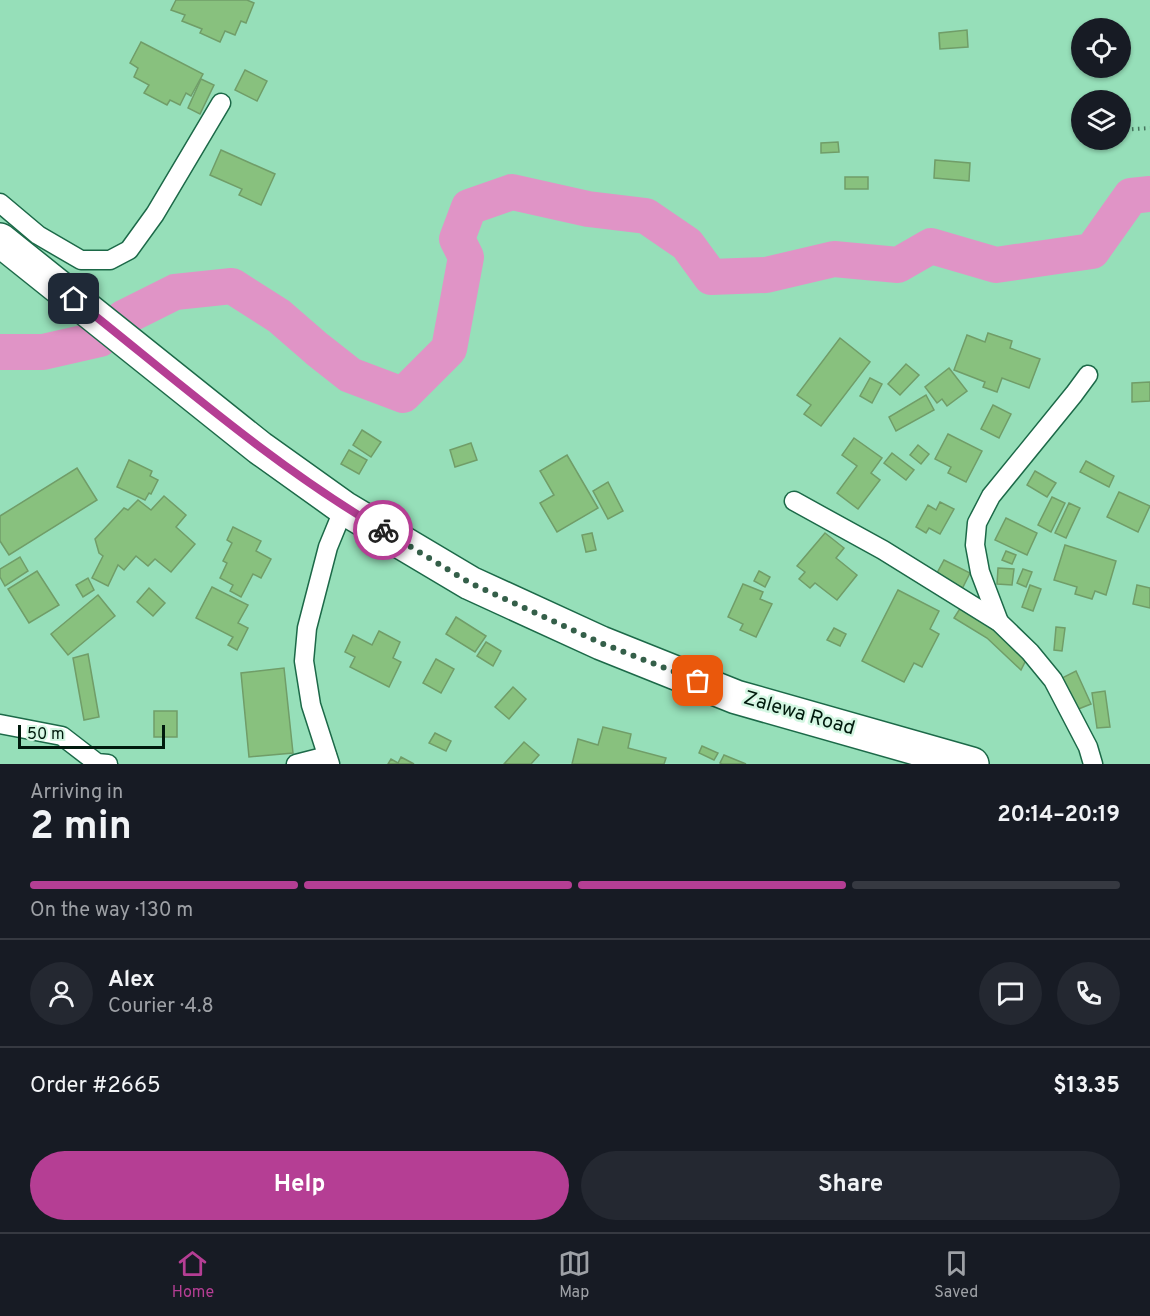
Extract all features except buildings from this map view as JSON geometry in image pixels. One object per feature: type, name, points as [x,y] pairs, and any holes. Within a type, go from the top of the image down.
[{"type":"highway","name":"Zalewa Road","points":[[0,240],[261,448],[344,508],[470,583],[601,643],[736,696],[972,764]]},
{"type":"street","points":[[0,203],[38,235],[81,260],[111,260],[129,250],[155,214],[221,103]]},
{"type":"street","points":[[999,622],[980,572],[975,545],[977,523],[991,496],[1088,375]]},
{"type":"street","points":[[794,501],[883,550],[999,622],[1030,652],[1053,681],[1088,747],[1093,764]]},
{"type":"street","points":[[296,764],[328,760],[311,705],[304,661],[310,616],[328,548],[344,508]]},
{"type":"street","points":[[0,724],[62,736],[97,763],[108,764]]},
{"type":"path","points":[[1131,129],[1150,128]]},
{"type":"waterway","points":[[123,318],[175,292],[232,286],[279,316],[350,375],[403,395],[449,349],[466,257],[457,239],[469,207],[512,192],[588,209],[646,216],[687,244],[711,277],[766,275],[834,259],[898,265],[931,246],[996,265],[1092,251],[1131,196],[1150,194]]},
{"type":"waterway","points":[[0,352],[43,352],[100,339]]},
{"type":"way so far","points":[[383,530],[470,583],[601,643],[698,681]]},
{"type":"route","points":[[74,299],[261,448],[344,508],[383,530]]}]
